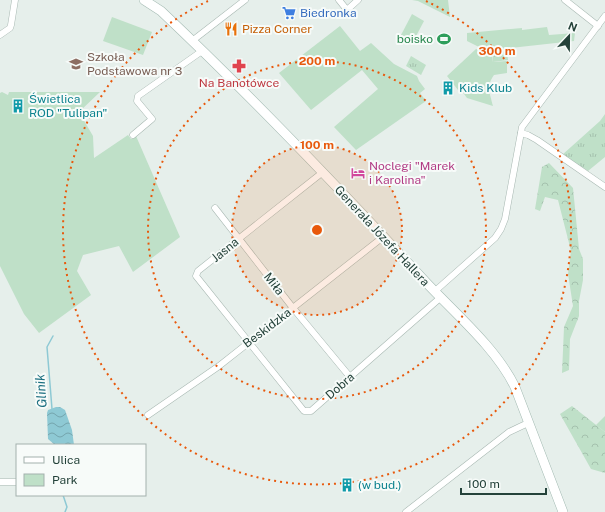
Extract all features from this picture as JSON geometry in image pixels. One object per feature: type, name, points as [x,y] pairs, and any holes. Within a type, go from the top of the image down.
[{"type":"street","points":[[0,35],[10,28],[15,0]]},
{"type":"street","name":"Generała Józefa Hallera","points":[[144,0],[161,11],[323,172],[437,295],[466,323],[496,357],[507,371],[515,387],[563,512]]},
{"type":"street","points":[[192,41],[245,0]]},
{"type":"street","points":[[339,0],[347,10],[358,0]]},
{"type":"street","points":[[564,0],[598,26]]},
{"type":"street","name":"Dobra","points":[[248,342],[304,411],[311,411],[350,377],[495,238],[505,219],[522,127],[605,16]]},
{"type":"street","points":[[133,135],[152,120],[137,101],[138,96],[202,51]]},
{"type":"street","points":[[521,133],[537,140],[605,187]]},
{"type":"street","name":"Jasna","points":[[248,342],[196,276],[198,271],[323,172]]},
{"type":"street","name":"Miła","points":[[215,208],[293,308],[350,377]]},
{"type":"street","name":"Beskidzka","points":[[148,415],[219,366],[383,236]]},
{"type":"street","points":[[406,512],[509,432],[528,423]]},
{"type":"street","points":[[0,482],[16,482]]},
{"type":"green space","points":[[412,0],[448,0],[450,17],[418,1]]},
{"type":"green space","points":[[412,14],[424,21],[413,42],[401,35]]},
{"type":"green space","points":[[112,17],[152,32],[143,55],[103,41]]},
{"type":"green space","points":[[340,26],[360,51],[371,43],[394,64],[417,76],[425,89],[420,93],[426,101],[356,150],[334,127],[378,89],[362,70],[311,110],[279,73]]},
{"type":"green space","points":[[547,27],[549,35],[575,33],[574,41],[491,50],[481,48],[467,41],[467,33]]},
{"type":"green space","points":[[476,49],[491,52],[493,62],[507,61],[507,73],[494,75],[489,86],[493,106],[467,98],[461,90],[458,90],[447,76]]},
{"type":"green space","points":[[507,51],[508,60],[493,62],[492,52]]},
{"type":"green space","points":[[411,56],[426,65],[421,75],[406,66]]},
{"type":"green space","points":[[2,92],[8,95],[9,92],[100,92],[79,112],[93,136],[94,158],[128,135],[131,139],[136,136],[180,237],[133,272],[119,246],[83,255],[77,271],[91,295],[39,333],[24,314],[0,266],[0,93]]},
{"type":"green space","points":[[605,114],[605,157],[588,171],[562,155],[600,121]]},
{"type":"green space","points":[[549,163],[573,188],[579,249],[583,259],[583,280],[579,301],[579,316],[570,339],[569,370],[562,373],[564,327],[573,306],[568,274],[571,251],[558,200],[545,197],[540,211],[535,209],[542,167]]},
{"type":"green space","points":[[572,406],[605,432],[605,473],[591,469],[560,414]]},
{"type":"green space","points":[[605,416],[605,432],[596,425]]},
{"type":"water","points":[[60,407],[65,410],[72,430],[74,444],[54,444],[48,439],[48,410]]},
{"type":"waterway","name":"Glinik","points":[[52,409],[47,347],[53,336]]},
{"type":"waterway","name":"Glinik","points":[[63,496],[67,507],[65,512]]},
{"type":"place","name":"Biedronka","points":[[289,13]]},
{"type":"place","name":"Pizza Corner","points":[[231,29]]},
{"type":"place","name":"boisko","points":[[444,39]]},
{"type":"place","name":"Szkoła Podstawowa nr 3","points":[[76,64]]},
{"type":"place","name":"Na Banotówce","points":[[239,66]]},
{"type":"place","name":"Kids Klub","points":[[448,88]]},
{"type":"place","name":"Świetlica ROD \"Tulipan\"","points":[[18,106]]},
{"type":"place","name":"Noclegi \"Marek i Karolina\"","points":[[358,173]]},
{"type":"place","name":"(w bud.)","points":[[347,485]]}]
